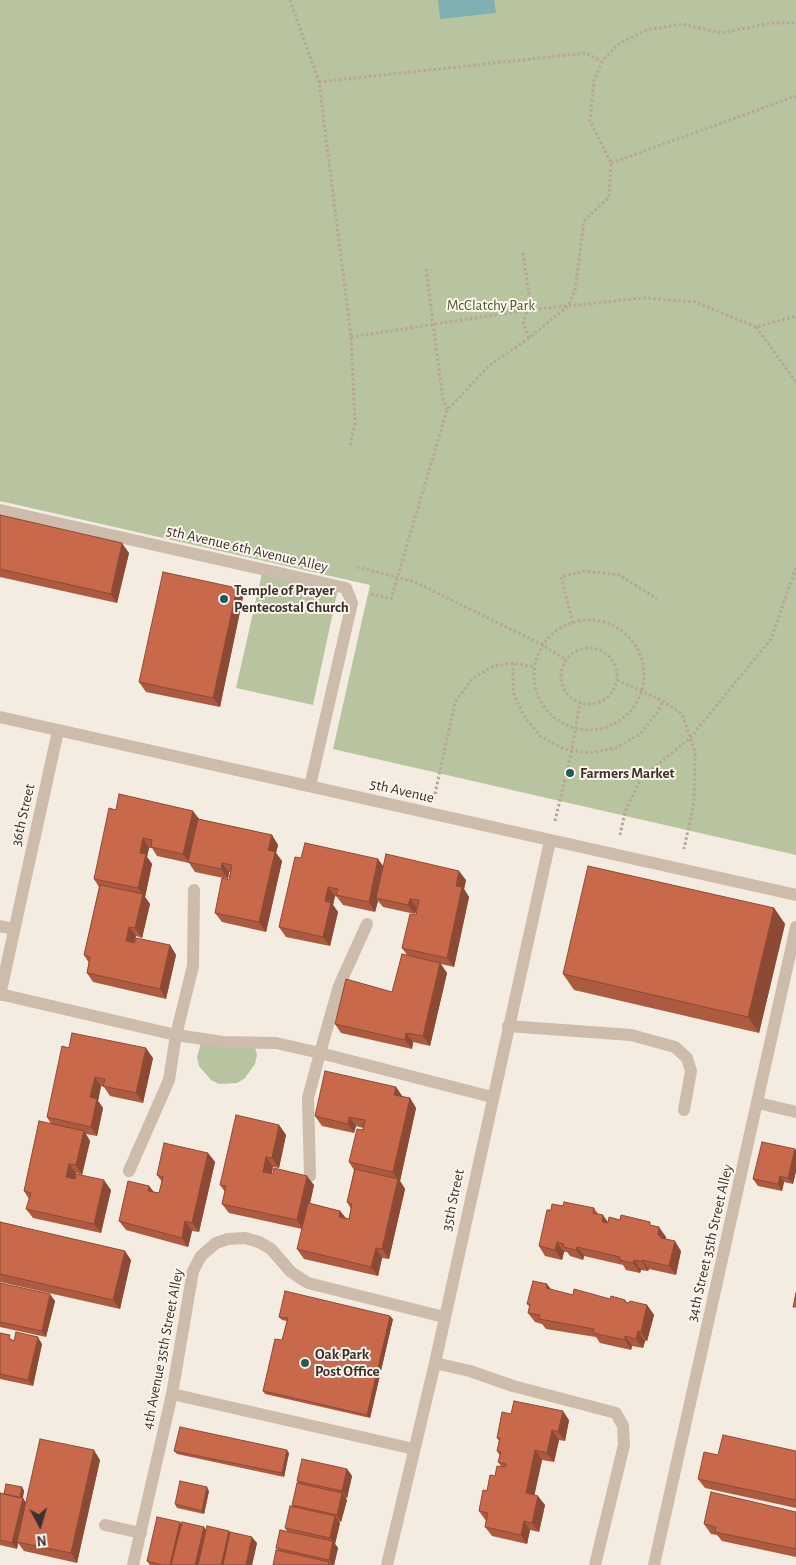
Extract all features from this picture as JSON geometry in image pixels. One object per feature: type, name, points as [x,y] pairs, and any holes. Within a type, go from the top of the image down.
[{"type":"street","name":"5th Avenue 6th Avenue Alley","points":[[0,510],[346,588]]},
{"type":"street","points":[[310,786],[352,603],[346,588]]},
{"type":"street","name":"5th Avenue","points":[[0,717],[796,895]]},
{"type":"street","name":"36th Street","points":[[0,994],[58,731]]},
{"type":"street","name":"35th Street","points":[[387,1565],[550,841]]},
{"type":"street","points":[[128,1171],[165,1091],[176,1035],[193,966],[194,890]]},
{"type":"street","points":[[310,1176],[308,1098],[338,986],[367,924]]},
{"type":"street","points":[[0,926],[14,929]]},
{"type":"street","name":"34th Street 35th Street Alley","points":[[654,1565],[796,927]]},
{"type":"street","points":[[0,994],[176,1035],[223,1042],[276,1043],[492,1097]]},
{"type":"street","points":[[508,1026],[631,1035],[675,1047],[687,1058],[691,1071],[684,1110]]},
{"type":"street","points":[[758,1103],[796,1112]]},
{"type":"street","name":"4th Avenue 35th Street Alley","points":[[133,1565],[172,1394],[193,1271],[202,1256],[216,1243],[228,1239],[245,1238],[259,1242],[270,1249],[291,1272],[308,1283],[444,1317]]},
{"type":"street","points":[[434,1363],[470,1371],[513,1386],[616,1413],[622,1426],[624,1445],[595,1565]]},
{"type":"street","points":[[172,1394],[414,1449]]},
{"type":"street","points":[[105,1525],[141,1532]]},
{"type":"path","points":[[290,0],[319,82],[351,337],[354,422],[350,445]]},
{"type":"path","points":[[346,588],[391,599],[448,410],[490,365],[529,338],[568,306],[575,290],[584,221],[609,197],[610,163],[590,121],[594,80],[602,62],[617,45],[646,30],[682,24],[721,33],[772,24],[796,23]]},
{"type":"path","points":[[319,82],[586,53],[602,62]]},
{"type":"path","points":[[610,163],[796,96]]},
{"type":"path","points":[[523,253],[530,301],[523,323],[529,338]]},
{"type":"path","points":[[426,269],[443,400],[448,410]]},
{"type":"path","points":[[351,337],[527,310],[644,298],[695,302],[756,326],[796,382]]},
{"type":"path","points":[[756,326],[796,316]]},
{"type":"path","points":[[357,567],[415,582],[543,645],[566,660]]},
{"type":"path","points":[[616,855],[625,812],[641,778],[690,738],[771,639],[796,567]]},
{"type":"path","points":[[573,623],[561,577],[584,571],[619,575],[657,599]]},
{"type":"path","points":[[590,620],[607,623],[622,631],[634,643],[642,658],[645,674],[642,691],[635,706],[624,719],[609,727],[593,730],[576,729],[561,722],[548,712],[539,699],[535,683],[535,667],[543,645],[556,631],[573,623],[590,620]]},
{"type":"path","points":[[581,649],[600,650],[614,662],[617,680],[607,697],[599,702],[590,704],[572,698],[562,684],[561,676],[566,660],[581,649]]},
{"type":"path","points":[[513,663],[513,691],[523,716],[540,736],[564,749],[590,753],[616,748],[640,734],[657,713],[663,701]]},
{"type":"path","points":[[430,814],[454,702],[473,678],[494,666],[513,663],[535,667]]},
{"type":"path","points":[[617,680],[663,701],[682,714],[695,751],[694,802],[680,869]]},
{"type":"path","points":[[550,841],[572,750],[580,702]]},
{"type":"green space","name":"McClatchy Park","points":[[0,0],[796,0],[796,855],[333,749],[370,585],[0,501]]},
{"type":"green space","points":[[262,573],[338,589],[313,705],[236,688]]},
{"type":"green space","points":[[202,1040],[254,1043],[257,1055],[255,1064],[245,1078],[237,1083],[219,1084],[211,1080],[199,1066],[197,1057]]},
{"type":"water","points":[[438,0],[494,0],[496,13],[440,19]]},
{"type":"building","points":[[0,515],[122,543],[111,594],[0,569]]},
{"type":"building","points":[[163,572],[237,588],[213,698],[139,682]]},
{"type":"building","points":[[119,794],[193,811],[183,854],[151,847],[152,840],[143,838],[140,853],[146,854],[138,888],[94,879],[109,808],[116,810]]},
{"type":"building","points":[[198,819],[272,835],[268,850],[275,852],[259,922],[215,913],[222,878],[229,880],[232,865],[222,863],[221,869],[188,862]]},
{"type":"building","points":[[305,843],[378,859],[369,902],[336,895],[338,889],[328,887],[325,901],[331,903],[323,937],[279,927],[295,857],[301,858]]},
{"type":"building","points":[[386,854],[459,871],[456,886],[462,887],[447,958],[402,948],[410,914],[416,915],[419,900],[410,899],[408,905],[376,898]]},
{"type":"building","points":[[588,866],[774,908],[748,1017],[563,974]]},
{"type":"building","points":[[100,885],[143,894],[135,928],[129,927],[126,941],[135,943],[136,938],[170,945],[160,989],[87,973],[90,957],[84,955]]},
{"type":"building","points":[[402,954],[440,963],[423,1036],[406,1033],[405,1040],[335,1024],[346,979],[392,992]]},
{"type":"building","points":[[72,1033],[146,1048],[136,1093],[103,1086],[105,1079],[95,1077],[90,1097],[97,1099],[91,1127],[47,1117],[62,1046],[69,1048]]},
{"type":"building","points":[[325,1071],[396,1087],[394,1095],[410,1098],[393,1172],[349,1162],[357,1129],[363,1130],[365,1120],[349,1117],[348,1124],[315,1116]]},
{"type":"building","points":[[236,1115],[279,1125],[272,1158],[266,1157],[263,1172],[273,1174],[274,1168],[307,1176],[297,1220],[222,1204],[226,1186],[220,1185]]},
{"type":"building","points":[[39,1121],[84,1131],[76,1165],[69,1164],[66,1177],[75,1179],[76,1174],[104,1180],[94,1224],[26,1209],[31,1193],[24,1191]]},
{"type":"building","points":[[762,1142],[795,1149],[788,1178],[780,1176],[778,1184],[753,1179]]},
{"type":"building","points":[[164,1143],[208,1153],[192,1223],[185,1221],[182,1238],[119,1221],[128,1181],[149,1186],[148,1191],[159,1193],[163,1177],[157,1175]]},
{"type":"building","points":[[355,1169],[398,1179],[382,1249],[376,1248],[371,1267],[297,1249],[308,1203],[340,1211],[339,1217],[349,1219],[352,1204],[347,1202]]},
{"type":"building","points":[[564,1202],[594,1208],[593,1213],[603,1215],[602,1222],[608,1223],[609,1217],[620,1220],[621,1215],[650,1222],[650,1225],[659,1227],[658,1235],[661,1238],[675,1241],[669,1266],[642,1260],[642,1262],[634,1260],[633,1263],[619,1260],[620,1257],[577,1247],[576,1250],[563,1247],[564,1244],[557,1242],[555,1250],[539,1246],[547,1210],[551,1210],[552,1204],[563,1206]]},
{"type":"building","points":[[0,1222],[125,1251],[113,1300],[0,1274]]},
{"type":"building","points":[[533,1281],[547,1284],[546,1288],[573,1295],[574,1289],[610,1299],[611,1296],[629,1303],[630,1301],[647,1305],[641,1332],[638,1331],[636,1339],[625,1336],[625,1340],[593,1333],[594,1329],[539,1319],[540,1315],[528,1313],[530,1304],[527,1304]]},
{"type":"building","points":[[0,1283],[50,1294],[42,1331],[0,1322]]},
{"type":"building","points":[[285,1291],[390,1316],[367,1415],[263,1391],[275,1339],[282,1340],[288,1318],[279,1317]]},
{"type":"building","points":[[796,1293],[796,1307],[793,1307]]},
{"type":"building","points":[[16,1332],[38,1337],[28,1380],[0,1374],[0,1333],[10,1335],[9,1339],[14,1341]]},
{"type":"building","points":[[514,1401],[563,1411],[558,1432],[552,1430],[547,1453],[535,1450],[526,1493],[538,1496],[532,1523],[524,1521],[521,1535],[485,1527],[488,1513],[479,1511],[483,1490],[487,1491],[490,1475],[495,1476],[497,1466],[505,1467],[506,1464],[498,1462],[501,1452],[497,1451],[500,1438],[497,1438],[502,1412],[511,1414]]},
{"type":"building","points":[[180,1427],[287,1450],[282,1473],[174,1451]]},
{"type":"building","points":[[723,1435],[796,1451],[796,1500],[698,1479],[704,1452],[718,1455]]},
{"type":"building","points":[[40,1439],[94,1450],[71,1553],[17,1542]]},
{"type":"building","points":[[302,1459],[347,1469],[342,1491],[297,1481]]},
{"type":"building","points":[[180,1481],[207,1487],[202,1511],[175,1504]]},
{"type":"building","points":[[297,1483],[342,1493],[337,1515],[292,1505]]},
{"type":"building","points":[[6,1484],[22,1487],[20,1498],[4,1494]]},
{"type":"building","points":[[711,1492],[796,1512],[796,1549],[715,1532],[716,1527],[704,1524]]},
{"type":"building","points":[[0,1493],[23,1498],[12,1543],[0,1540]]},
{"type":"building","points":[[290,1506],[335,1516],[330,1538],[285,1528]]},
{"type":"building","points":[[157,1517],[180,1522],[170,1565],[147,1561]]},
{"type":"building","points":[[182,1522],[204,1527],[195,1565],[171,1565]]},
{"type":"building","points":[[207,1526],[229,1531],[221,1565],[198,1565]]},
{"type":"building","points":[[280,1530],[333,1541],[329,1560],[276,1548]]},
{"type":"building","points":[[230,1532],[252,1537],[246,1565],[223,1565]]},
{"type":"building","points":[[276,1550],[329,1562],[328,1565],[273,1565]]},
{"type":"place","name":"Temple of Prayer Pentecostal Church","points":[[224,599]]},
{"type":"place","name":"Farmers Market","points":[[570,773]]},
{"type":"place","name":"Oak Park Post Office","points":[[305,1363]]}]
